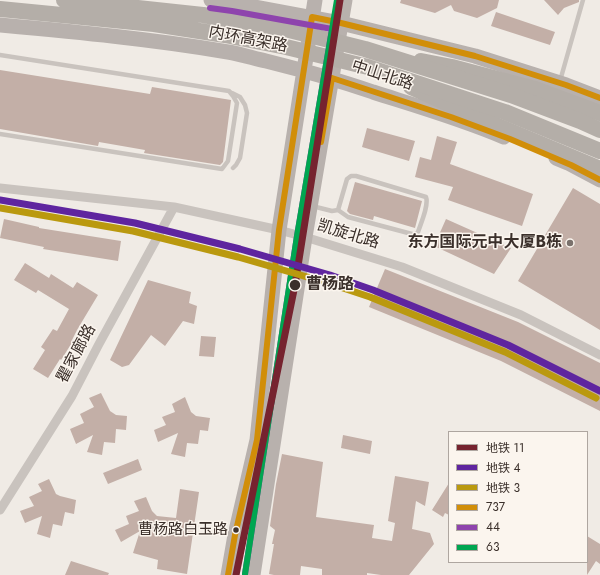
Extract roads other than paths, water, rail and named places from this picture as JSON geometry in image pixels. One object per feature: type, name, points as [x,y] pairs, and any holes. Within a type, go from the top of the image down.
[{"type":"highway","name":"内环高架路","points":[[64,0],[211,17],[285,29],[365,49],[511,95],[600,130]]},
{"type":"highway","name":"内环高架路","points":[[0,9],[154,24],[202,31],[286,47],[368,67],[505,112],[600,151]]},
{"type":"highway","points":[[365,49],[452,67],[534,89],[600,113]]},
{"type":"highway","points":[[368,67],[484,120],[600,169]]},
{"type":"main road","points":[[211,0],[341,23],[475,56],[600,98]]},
{"type":"main road","points":[[228,575],[235,535],[257,440],[279,230],[315,0]]},
{"type":"main road","points":[[253,575],[305,237],[344,0]]},
{"type":"main road","name":"中山北路","points":[[0,25],[137,38],[206,48],[304,70],[401,100],[489,131],[568,163],[600,180]]},
{"type":"street","name":"凯旋北路","points":[[0,188],[174,207],[305,237],[402,268],[521,315],[600,355]]},
{"type":"street","name":"瞿家廊路","points":[[0,510],[72,396],[174,207]]},
{"type":"lane","points":[[559,83],[583,0]]},
{"type":"lane","points":[[0,55],[229,91],[240,97],[245,104],[247,113],[240,158],[233,168]]},
{"type":"lane","points":[[0,134],[222,169],[228,161],[237,103],[229,91]]},
{"type":"lane","points":[[310,206],[332,211],[338,210],[348,217],[416,234],[418,232],[428,199],[426,197],[356,176],[351,176],[347,179],[338,210]]},
{"type":"metro line","name":"11","points":[[236,575],[295,285],[340,0]]},
{"type":"metro line","name":"4","points":[[0,200],[135,223],[240,249],[330,275],[373,290],[508,345],[600,391]]},
{"type":"metro line","name":"3","points":[[0,208],[133,231],[238,257],[328,283],[370,297],[505,352],[596,398]]},
{"type":"place","name":"东方国际元中大厦B栋","points":[[570,243]]},
{"type":"place","name":"曹杨路","points":[[295,285]]},
{"type":"place","name":"曹杨路白玉路","points":[[236,530]]}]
